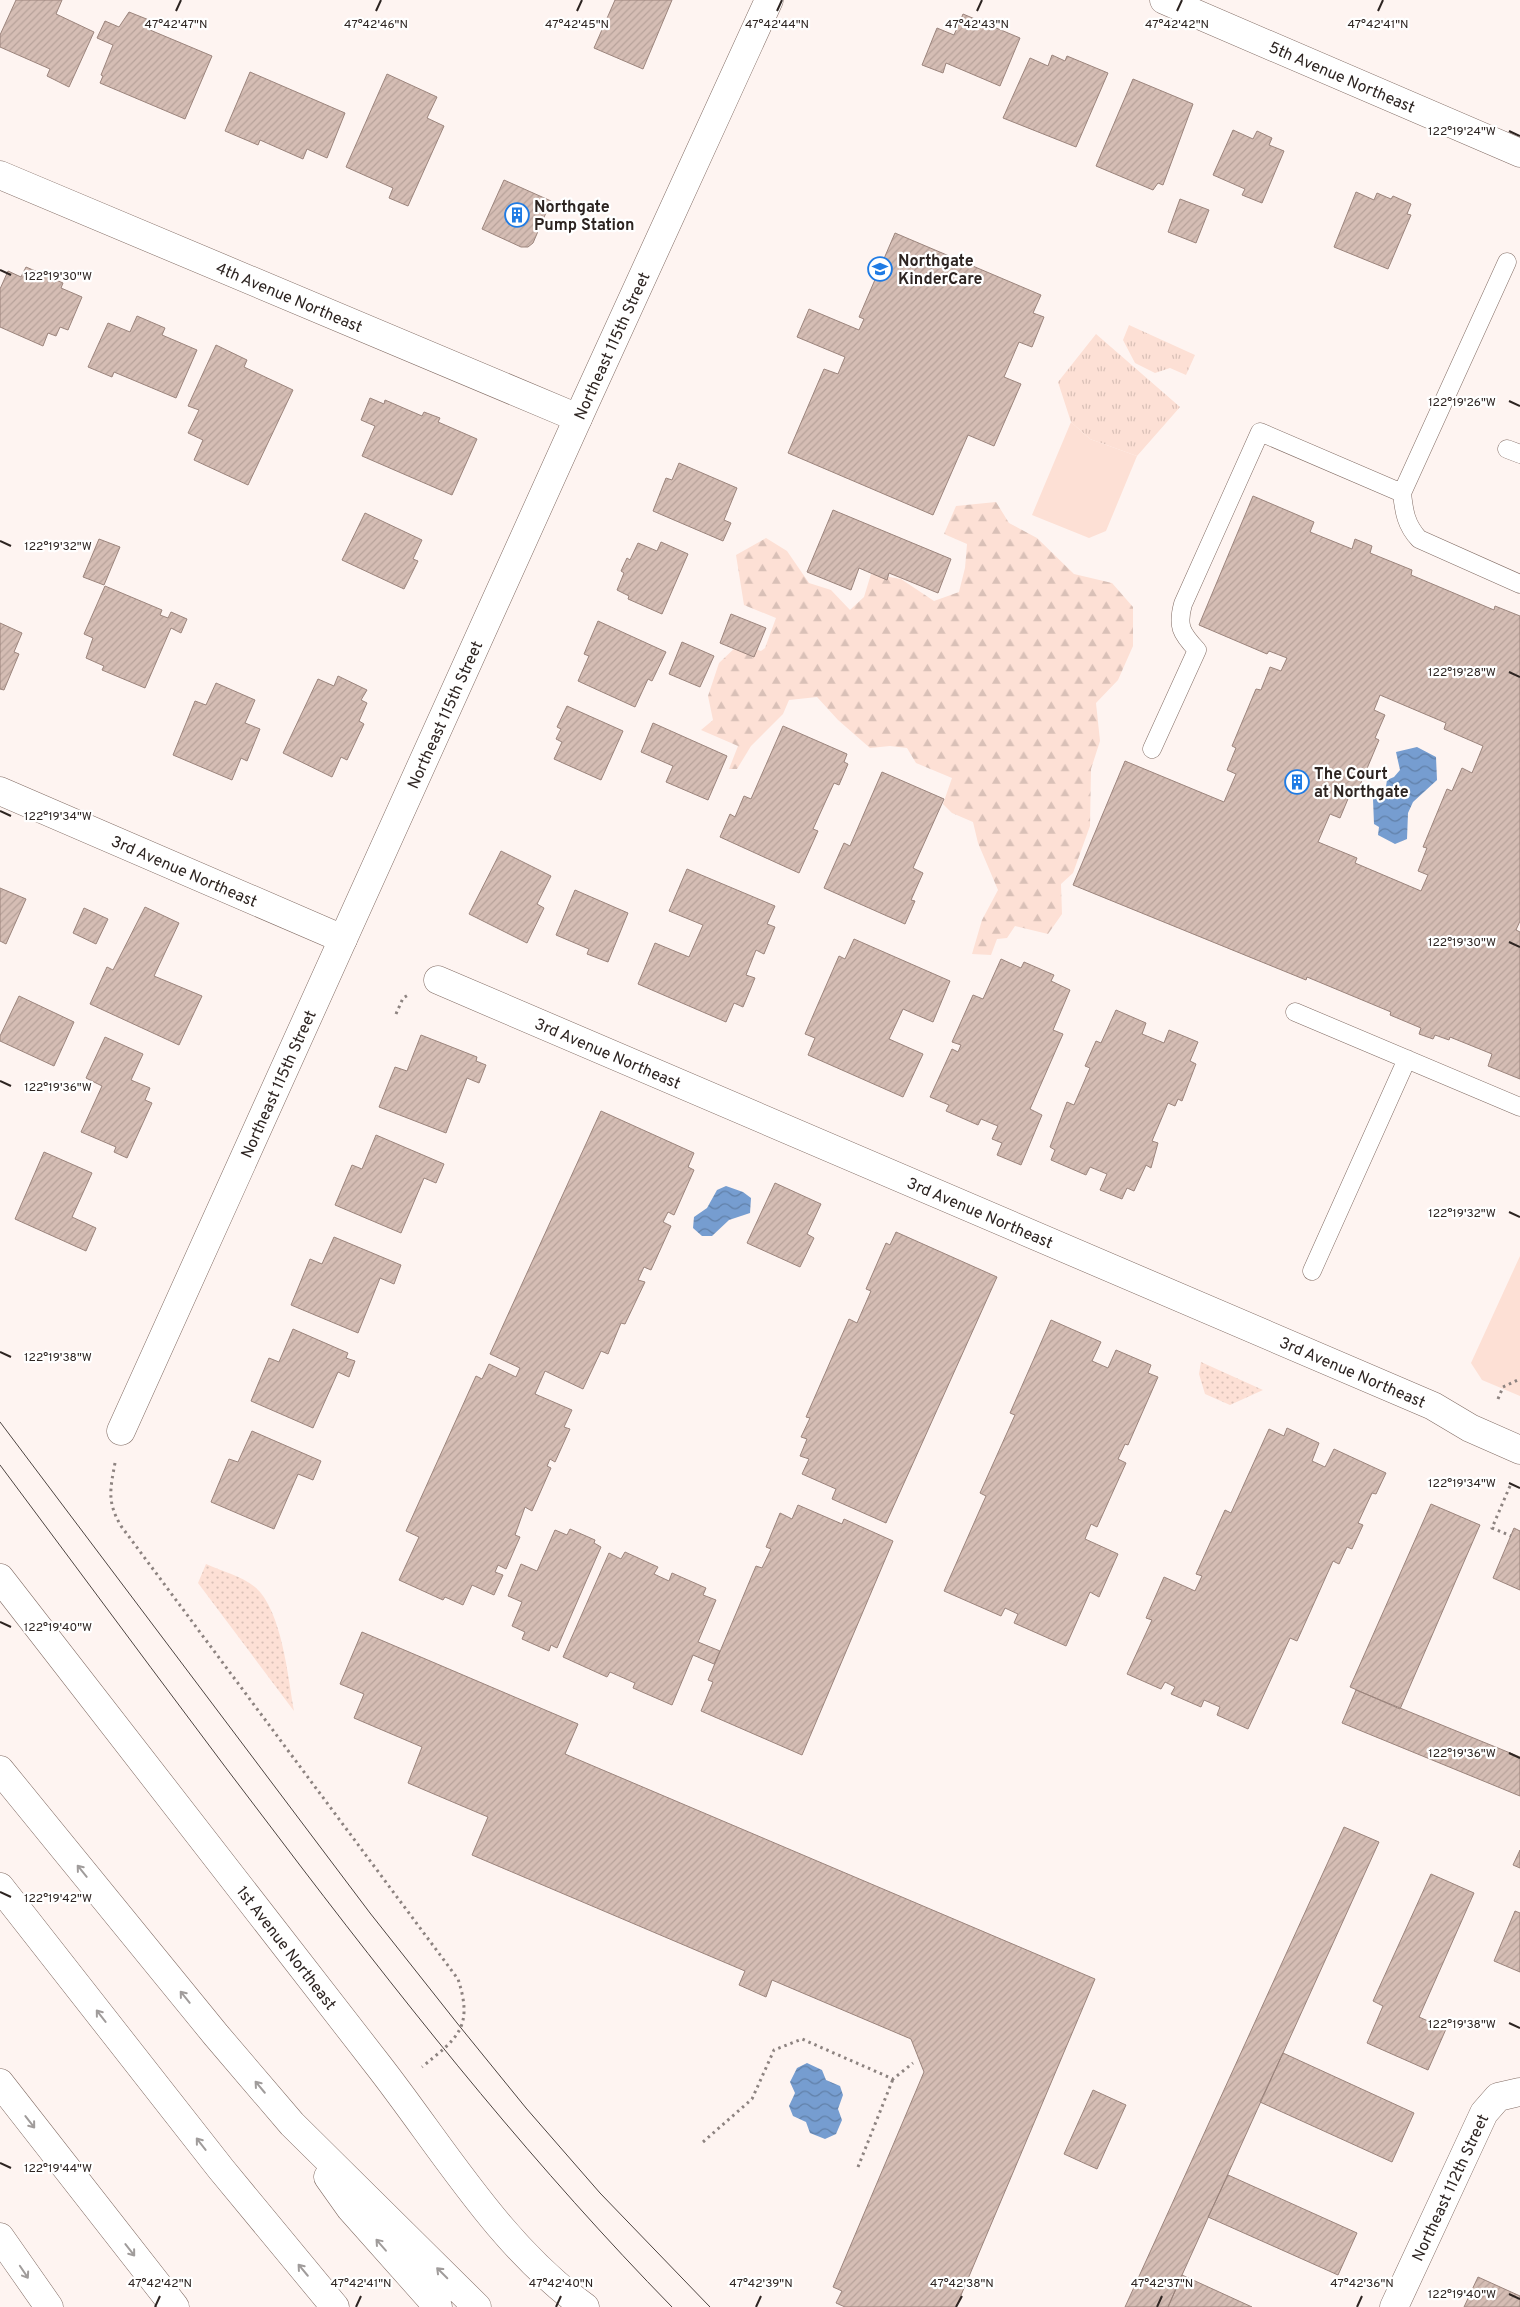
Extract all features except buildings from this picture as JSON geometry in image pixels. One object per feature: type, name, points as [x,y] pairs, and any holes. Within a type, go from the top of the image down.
[{"type":"main road","name":"Northeast 115th Street","points":[[121,1431],[578,418],[770,0]]},
{"type":"main road","name":"5th Avenue Northeast","points":[[1164,0],[1520,152]]},
{"type":"main road","name":"4th Avenue Northeast","points":[[0,175],[578,418]]},
{"type":"main road","name":"3rd Avenue Northeast","points":[[0,791],[343,939]]},
{"type":"main road","name":"3rd Avenue Northeast","points":[[438,980],[1433,1406],[1470,1428],[1520,1450]]},
{"type":"main road","name":"1st Avenue Northeast","points":[[0,1578],[390,2080],[478,2197],[536,2264],[585,2307]]},
{"type":"main road","points":[[0,1770],[210,2027],[292,2124],[477,2307]]},
{"type":"main road","points":[[0,1887],[221,2170],[335,2307]]},
{"type":"main road","points":[[0,2083],[175,2307]]},
{"type":"main road","name":"Northeast 112th Street","points":[[1394,2307],[1477,2125],[1490,2104],[1509,2095]]},
{"type":"main road","points":[[292,2124],[350,2208],[438,2307]]},
{"type":"main road","points":[[0,2237],[49,2307]]},
{"type":"lane","points":[[1507,262],[1402,493],[1409,528],[1419,539],[1520,584]]},
{"type":"lane","points":[[1152,749],[1196,650],[1184,636],[1179,620],[1183,604],[1260,432],[1402,493]]},
{"type":"lane","points":[[1296,1012],[1520,1107]]},
{"type":"lane","points":[[1312,1271],[1406,1059]]},
{"type":"path","points":[[396,1014],[403,998]]},
{"type":"path","points":[[1498,1400],[1503,1387],[1520,1380]]},
{"type":"path","points":[[110,1486],[112,1509],[125,1532],[458,1979],[465,2010],[462,2025],[455,2039],[418,2071]]},
{"type":"path","points":[[1510,1486],[1492,1528],[1511,1536]]},
{"type":"path","points":[[703,2142],[752,2099],[774,2050],[802,2039],[893,2079]]},
{"type":"path","points":[[858,2167],[893,2079],[913,2063]]},
{"type":"green space","points":[[1129,325],[1195,355],[1186,375],[1170,368],[1155,373],[1135,363],[1123,340]]},
{"type":"green space","points":[[1096,334],[1180,407],[1137,456],[1090,439],[1071,422],[1058,382]]},
{"type":"green space","points":[[1071,422],[1090,439],[1137,456],[1106,531],[1089,538],[1032,515]]},
{"type":"green space","points":[[996,502],[1009,523],[1037,538],[1074,574],[1112,583],[1133,607],[1133,646],[1118,680],[1096,703],[1100,741],[1091,769],[1090,826],[1073,873],[1061,884],[1062,914],[1048,934],[1015,926],[1007,938],[997,939],[991,955],[972,954],[982,920],[998,890],[978,843],[973,822],[952,813],[943,804],[952,778],[916,763],[907,748],[890,746],[870,748],[838,720],[817,697],[789,700],[783,714],[751,746],[737,769],[729,769],[738,746],[701,730],[713,720],[708,696],[719,663],[739,644],[761,651],[765,648],[776,618],[744,605],[736,555],[766,538],[787,551],[809,583],[831,590],[850,610],[864,597],[871,574],[901,579],[934,601],[959,592],[965,568],[967,544],[944,534],[956,506]]},
{"type":"green space","points":[[1520,1256],[1520,1396],[1482,1380],[1471,1363]]},
{"type":"green space","points":[[1201,1362],[1263,1390],[1230,1405],[1205,1394],[1199,1374]]},
{"type":"green space","points":[[206,1564],[244,1580],[255,1587],[272,1611],[286,1663],[294,1711],[198,1583]]},
{"type":"water","points":[[1417,747],[1436,757],[1437,780],[1413,802],[1408,813],[1407,839],[1395,844],[1378,835],[1379,827],[1374,824],[1373,799],[1385,793],[1387,780],[1394,777],[1400,770],[1396,752]]},
{"type":"water","points":[[726,1186],[743,1192],[751,1198],[750,1213],[729,1220],[712,1236],[702,1236],[693,1228],[694,1217],[707,1208],[717,1190]]},
{"type":"water","points":[[807,2063],[822,2070],[826,2080],[840,2086],[843,2095],[838,2109],[842,2120],[836,2134],[825,2139],[810,2133],[806,2122],[793,2116],[789,2106],[795,2093],[790,2082],[797,2068]]},
{"type":"tram line","points":[[0,1422],[370,1913],[457,2023],[526,2108],[600,2193],[710,2307]]},
{"type":"tram line","points":[[0,1465],[226,1768],[390,1982],[527,2148],[622,2255],[672,2307]]},
{"type":"place","name":"Northgate Pump Station","points":[[517,215]]},
{"type":"place","name":"Northgate KinderCare","points":[[880,269]]},
{"type":"place","name":"The Court at Northgate","points":[[1297,782]]}]
